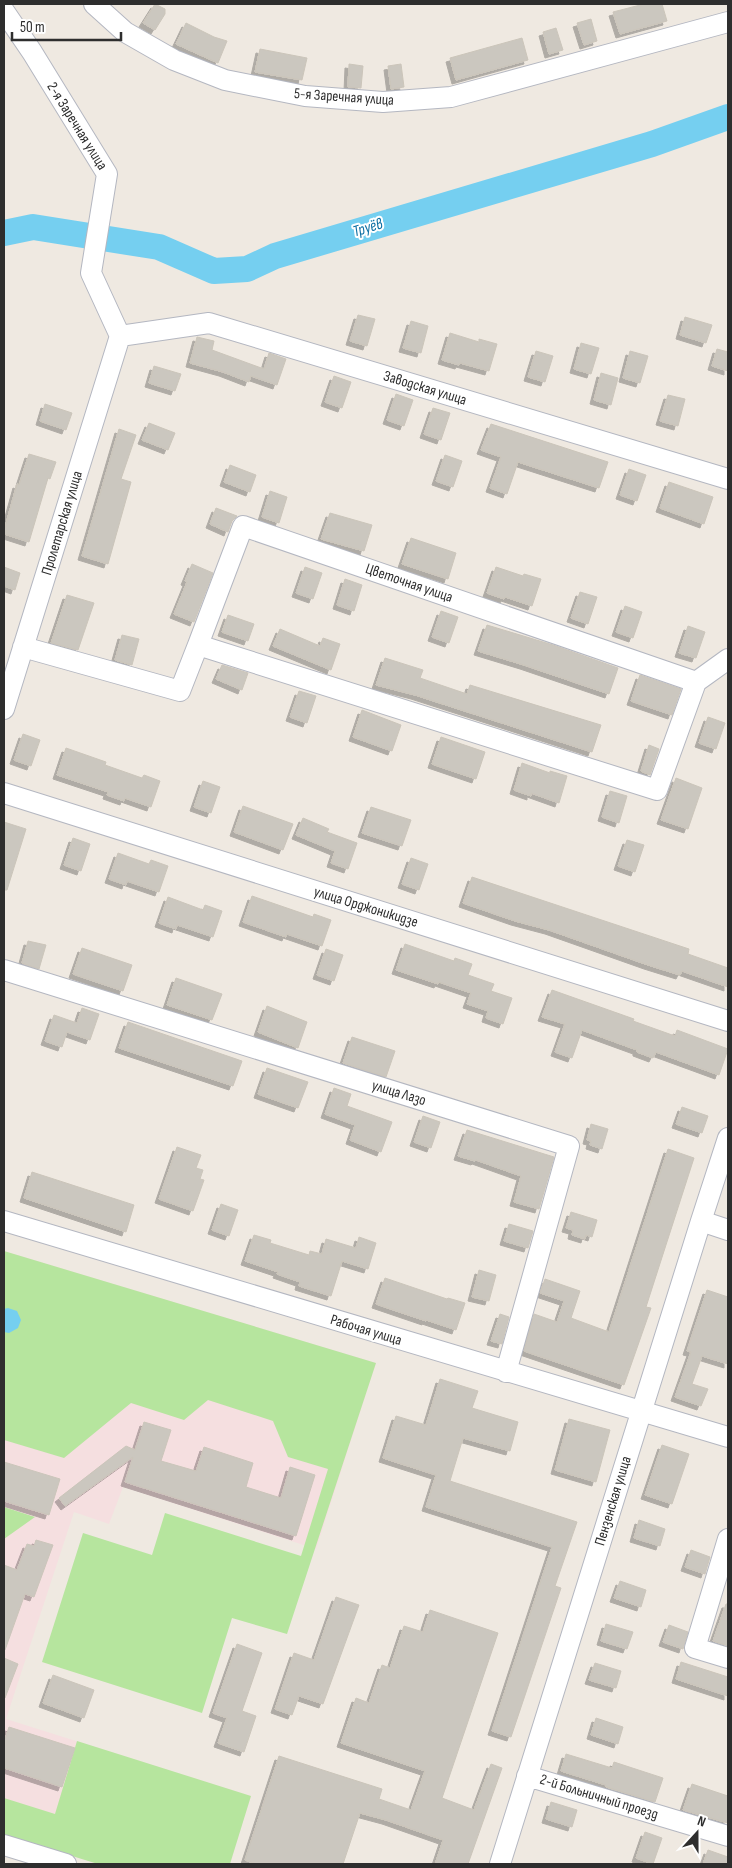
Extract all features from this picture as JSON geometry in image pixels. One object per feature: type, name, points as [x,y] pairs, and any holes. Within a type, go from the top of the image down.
[{"type":"street","name":"5-я Заречная улица","points":[[94,4],[125,32],[141,42],[174,60],[225,80],[305,96],[383,102],[451,97],[728,22]]},
{"type":"street","name":"2-я Заречная улица","points":[[4,11],[32,52],[107,174],[91,273],[120,336]]},
{"type":"street","name":"Заводская улица","points":[[120,336],[209,323],[728,479]]},
{"type":"street","name":"Пролетарская улица","points":[[4,709],[120,336]]},
{"type":"street","name":"Цветочная улица","points":[[23,647],[180,691],[244,526],[696,682]]},
{"type":"street","points":[[198,645],[657,790],[696,682],[728,659]]},
{"type":"street","name":"улица Орджоникидзе","points":[[4,794],[728,1021]]},
{"type":"street","name":"улица Лазо","points":[[4,970],[569,1146],[506,1372]]},
{"type":"street","name":"Пензенская улица","points":[[500,1864],[728,1138]]},
{"type":"street","name":"Рабочая улица","points":[[4,1221],[728,1437]]},
{"type":"street","points":[[701,1221],[728,1230]]},
{"type":"street","points":[[728,1539],[695,1648],[728,1658]]},
{"type":"street","name":"2-й Больничный проезд","points":[[527,1776],[728,1836]]},
{"type":"street","points":[[4,1845],[66,1864]]},
{"type":"shaded area","points":[[4,1251],[376,1363],[316,1549],[123,1487],[109,1524],[74,1512],[6,1719],[251,1796],[230,1864],[98,1864],[4,1835]]},
{"type":"green space","points":[[4,1251],[376,1363],[287,1634],[232,1618],[202,1713],[42,1662],[83,1533],[152,1555],[165,1513],[301,1556],[328,1469],[288,1457],[273,1421],[208,1400],[184,1420],[131,1403],[64,1458],[4,1440]]},
{"type":"green space","points":[[4,1507],[35,1517],[4,1539]]},
{"type":"green space","points":[[77,1741],[251,1796],[230,1864],[98,1864],[4,1835],[4,1798],[55,1814]]},
{"type":"water","points":[[8,1308],[17,1311],[21,1320],[18,1328],[9,1333],[4,1332],[4,1309]]},
{"type":"building","points":[[155,4],[165,9],[165,14],[155,30],[143,23]]},
{"type":"building","points":[[644,4],[662,4],[667,21],[620,34],[613,12]]},
{"type":"building","points":[[591,19],[597,41],[584,45],[577,23]]},
{"type":"building","points":[[186,23],[214,37],[227,41],[218,63],[176,44]]},
{"type":"building","points":[[556,28],[563,50],[549,54],[543,32]]},
{"type":"building","points":[[522,38],[528,60],[456,80],[450,58]]},
{"type":"building","points":[[260,49],[307,58],[302,80],[255,72]]},
{"type":"building","points":[[349,64],[363,66],[361,88],[348,87]]},
{"type":"building","points":[[401,64],[404,87],[391,89],[388,66]]},
{"type":"building","points":[[358,315],[375,319],[367,346],[350,341]]},
{"type":"building","points":[[685,317],[712,325],[706,343],[680,335]]},
{"type":"building","points":[[411,321],[428,326],[421,353],[403,348]]},
{"type":"building","points":[[450,333],[479,342],[479,339],[497,344],[489,371],[442,360]]},
{"type":"building","points":[[197,337],[214,341],[212,350],[264,369],[269,353],[286,359],[277,385],[251,376],[249,382],[223,372],[190,363]]},
{"type":"building","points":[[581,343],[599,348],[591,374],[574,369]]},
{"type":"building","points":[[717,349],[728,352],[728,371],[712,366]]},
{"type":"building","points":[[536,351],[553,356],[545,382],[528,377]]},
{"type":"building","points":[[630,351],[648,356],[640,383],[623,378]]},
{"type":"building","points":[[154,366],[181,374],[175,391],[149,383]]},
{"type":"building","points":[[601,373],[618,378],[611,405],[594,400]]},
{"type":"building","points":[[334,376],[351,382],[342,408],[325,402]]},
{"type":"building","points":[[396,394],[413,400],[404,426],[387,420]]},
{"type":"building","points":[[668,395],[685,399],[678,426],[660,421]]},
{"type":"building","points":[[45,404],[72,413],[66,430],[40,421]]},
{"type":"building","points":[[433,408],[450,413],[441,440],[424,434]]},
{"type":"building","points":[[149,423],[175,433],[168,450],[142,440]]},
{"type":"building","points":[[491,424],[608,462],[599,488],[518,462],[507,494],[490,488],[501,457],[481,450]]},
{"type":"building","points":[[119,429],[136,435],[121,479],[131,482],[108,564],[82,556]]},
{"type":"building","points":[[29,454],[56,462],[50,479],[48,478],[29,542],[4,534],[4,531],[17,484],[19,485]]},
{"type":"building","points":[[445,455],[462,461],[453,487],[436,481]]},
{"type":"building","points":[[230,465],[256,475],[250,492],[224,482]]},
{"type":"building","points":[[629,469],[646,475],[637,501],[620,495]]},
{"type":"building","points":[[669,482],[713,497],[704,524],[660,508]]},
{"type":"building","points":[[270,491],[287,497],[279,523],[262,517]]},
{"type":"building","points":[[216,508],[237,516],[232,521],[228,532],[210,524]]},
{"type":"building","points":[[330,513],[372,525],[364,551],[321,539]]},
{"type":"building","points":[[411,538],[456,553],[448,579],[402,564]]},
{"type":"building","points":[[192,564],[213,573],[194,622],[174,614]]},
{"type":"building","points":[[4,567],[20,573],[15,590],[4,586]]},
{"type":"building","points":[[305,567],[322,573],[313,599],[296,593]]},
{"type":"building","points":[[496,567],[523,576],[524,574],[541,579],[532,606],[487,593]]},
{"type":"building","points":[[345,579],[362,585],[354,611],[337,605]]},
{"type":"building","points":[[580,592],[597,597],[588,624],[571,618]]},
{"type":"building","points":[[67,595],[94,603],[78,650],[51,643]]},
{"type":"building","points":[[625,606],[642,612],[633,638],[616,632]]},
{"type":"building","points":[[441,611],[458,617],[449,643],[432,637]]},
{"type":"building","points":[[228,615],[254,624],[248,641],[222,632]]},
{"type":"building","points":[[487,625],[553,645],[618,668],[609,694],[478,651]]},
{"type":"building","points":[[688,626],[705,632],[696,658],[679,653]]},
{"type":"building","points":[[280,629],[320,646],[323,638],[340,644],[331,670],[273,646]]},
{"type":"building","points":[[122,635],[139,639],[132,665],[115,660]]},
{"type":"building","points":[[385,658],[423,670],[420,678],[467,694],[470,685],[601,725],[592,752],[415,695],[376,685]]},
{"type":"building","points":[[222,665],[248,673],[242,690],[216,679]]},
{"type":"building","points":[[640,675],[681,689],[672,715],[631,701]]},
{"type":"building","points":[[299,691],[316,696],[307,723],[290,717]]},
{"type":"building","points":[[362,710],[401,725],[392,751],[353,737]]},
{"type":"building","points":[[708,717],[725,723],[716,749],[699,743]]},
{"type":"building","points":[[23,734],[40,740],[31,766],[14,760]]},
{"type":"building","points":[[441,737],[485,752],[476,779],[432,764]]},
{"type":"building","points":[[649,745],[659,749],[650,775],[641,771]]},
{"type":"building","points":[[66,748],[106,762],[105,765],[142,778],[144,775],[160,781],[151,807],[125,798],[124,801],[107,795],[108,792],[57,775]]},
{"type":"building","points":[[522,763],[550,773],[550,771],[567,776],[559,803],[531,793],[531,796],[514,790]]},
{"type":"building","points":[[676,778],[702,788],[688,829],[661,820]]},
{"type":"building","points":[[203,781],[220,787],[211,813],[194,807]]},
{"type":"building","points":[[610,791],[627,796],[619,823],[602,817]]},
{"type":"building","points":[[243,806],[293,824],[283,850],[234,832]]},
{"type":"building","points":[[371,807],[411,820],[402,846],[362,833]]},
{"type":"building","points":[[303,818],[329,829],[327,832],[357,843],[348,869],[331,863],[335,851],[296,835]]},
{"type":"building","points":[[4,822],[26,829],[7,890],[4,890]]},
{"type":"building","points":[[73,838],[90,844],[81,871],[64,865]]},
{"type":"building","points":[[627,840],[644,845],[635,872],[618,866]]},
{"type":"building","points":[[118,853],[149,864],[151,860],[168,866],[159,892],[127,881],[126,885],[109,879]]},
{"type":"building","points":[[411,858],[428,864],[419,890],[402,884]]},
{"type":"building","points":[[472,877],[689,949],[688,954],[728,968],[728,987],[682,971],[680,975],[648,965],[549,930],[515,921],[463,903]]},
{"type":"building","points":[[252,896],[313,917],[314,914],[331,920],[322,946],[287,934],[286,937],[243,922]]},
{"type":"building","points":[[168,897],[203,910],[205,905],[222,911],[213,937],[177,925],[176,929],[159,923]]},
{"type":"building","points":[[28,941],[46,945],[39,969],[22,963]]},
{"type":"building","points":[[405,944],[454,961],[455,958],[472,964],[468,975],[494,984],[491,991],[512,998],[503,1024],[486,1018],[488,1011],[467,1004],[471,993],[396,970]]},
{"type":"building","points":[[82,948],[132,965],[123,991],[73,974]]},
{"type":"building","points":[[326,949],[343,955],[334,981],[317,975]]},
{"type":"building","points":[[176,978],[222,994],[212,1020],[167,1005]]},
{"type":"building","points":[[552,990],[634,1019],[633,1021],[675,1036],[677,1030],[728,1049],[719,1075],[656,1052],[653,1058],[637,1052],[637,1050],[582,1030],[572,1058],[555,1052],[565,1024],[542,1017]]},
{"type":"building","points":[[267,1006],[307,1022],[298,1048],[258,1032]]},
{"type":"building","points":[[82,1008],[99,1014],[90,1040],[67,1032],[62,1047],[45,1041],[54,1015],[77,1023]]},
{"type":"building","points":[[128,1022],[242,1061],[233,1086],[119,1048]]},
{"type":"building","points":[[352,1037],[395,1051],[386,1077],[343,1063]]},
{"type":"building","points":[[267,1068],[308,1082],[298,1108],[258,1094]]},
{"type":"building","points":[[334,1088],[351,1094],[347,1106],[392,1122],[381,1152],[350,1140],[355,1125],[325,1114]]},
{"type":"building","points":[[682,1107],[708,1116],[702,1133],[676,1124]]},
{"type":"building","points":[[423,1116],[440,1122],[431,1148],[414,1142]]},
{"type":"building","points":[[591,1124],[608,1129],[602,1149],[590,1145],[591,1141],[587,1140]]},
{"type":"building","points":[[467,1130],[554,1157],[539,1209],[514,1202],[521,1176],[476,1160],[458,1156]]},
{"type":"building","points":[[177,1147],[201,1155],[196,1168],[203,1170],[200,1179],[204,1180],[193,1211],[159,1199]]},
{"type":"building","points":[[668,1149],[694,1158],[646,1307],[651,1308],[624,1385],[524,1351],[534,1314],[557,1322],[564,1301],[540,1293],[545,1279],[580,1291],[571,1318],[609,1332]]},
{"type":"building","points":[[32,1172],[134,1205],[126,1232],[24,1198]]},
{"type":"building","points":[[221,1204],[238,1210],[229,1236],[212,1230]]},
{"type":"building","points":[[571,1212],[597,1220],[592,1237],[586,1235],[585,1239],[572,1235],[573,1230],[566,1228]]},
{"type":"building","points":[[509,1224],[533,1231],[528,1248],[504,1241]]},
{"type":"building","points":[[254,1235],[271,1240],[270,1243],[309,1255],[310,1251],[322,1254],[326,1239],[356,1248],[359,1237],[376,1243],[368,1269],[342,1261],[331,1296],[299,1286],[300,1282],[245,1261]]},
{"type":"building","points":[[479,1270],[496,1275],[489,1301],[472,1297]]},
{"type":"building","points":[[385,1278],[447,1299],[465,1303],[456,1330],[376,1304]]},
{"type":"building","points":[[707,1290],[728,1297],[728,1364],[702,1356],[692,1384],[708,1389],[701,1406],[675,1397],[691,1352],[687,1351]]},
{"type":"building","points":[[500,1314],[509,1317],[502,1344],[491,1341]]},
{"type":"building","points":[[440,1379],[478,1391],[472,1408],[518,1422],[510,1451],[463,1438],[450,1481],[577,1522],[555,1586],[561,1588],[511,1737],[492,1731],[552,1547],[426,1507],[436,1475],[383,1458],[396,1416],[426,1425]]},
{"type":"building","points":[[569,1419],[610,1430],[596,1482],[555,1470]]},
{"type":"building","points":[[144,1422],[171,1430],[161,1461],[196,1471],[204,1447],[253,1463],[246,1487],[281,1498],[290,1467],[315,1475],[296,1536],[125,1482],[133,1457],[65,1506],[59,1498],[126,1446],[135,1450]]},
{"type":"building","points":[[662,1445],[689,1454],[672,1504],[645,1495]]},
{"type":"building","points":[[4,1462],[60,1479],[49,1515],[4,1501]]},
{"type":"building","points":[[639,1520],[665,1529],[660,1546],[634,1538]]},
{"type":"building","points":[[36,1540],[53,1545],[34,1597],[25,1594],[4,1650],[4,1565],[17,1570],[27,1544],[34,1546]]},
{"type":"building","points":[[691,1550],[710,1557],[705,1574],[685,1567]]},
{"type":"building","points":[[620,1581],[646,1590],[641,1607],[614,1598]]},
{"type":"building","points":[[336,1597],[359,1605],[323,1704],[299,1696],[292,1715],[275,1709],[294,1653],[314,1660]]},
{"type":"building","points":[[726,1604],[728,1604],[728,1646],[713,1641]]},
{"type":"building","points":[[430,1610],[498,1633],[442,1798],[474,1810],[491,1764],[502,1768],[468,1864],[435,1864],[443,1840],[360,1813],[343,1864],[256,1864],[245,1860],[279,1756],[382,1789],[379,1799],[411,1810],[425,1771],[341,1743],[356,1698],[369,1703],[382,1665],[390,1668],[404,1626],[423,1632]]},
{"type":"building","points":[[606,1624],[633,1632],[627,1649],[601,1641]]},
{"type":"building","points":[[669,1625],[688,1632],[683,1649],[663,1642]]},
{"type":"building","points":[[237,1644],[262,1653],[242,1711],[256,1716],[244,1752],[218,1743],[227,1718],[213,1713]]},
{"type":"building","points":[[4,1658],[18,1664],[5,1698],[4,1698]]},
{"type":"building","points":[[681,1662],[728,1677],[728,1696],[676,1679]]},
{"type":"building","points":[[595,1663],[621,1671],[616,1688],[589,1680]]},
{"type":"building","points":[[53,1675],[94,1690],[84,1718],[43,1703]]},
{"type":"building","points":[[596,1718],[623,1727],[618,1744],[591,1735]]},
{"type":"building","points":[[9,1727],[75,1748],[62,1787],[4,1768],[4,1742]]},
{"type":"building","points":[[566,1754],[612,1768],[614,1762],[663,1778],[655,1802],[561,1771]]},
{"type":"building","points":[[692,1784],[728,1796],[728,1823],[683,1810]]},
{"type":"building","points":[[551,1802],[577,1810],[572,1827],[546,1819]]},
{"type":"building","points":[[645,1832],[662,1838],[653,1864],[636,1858]]},
{"type":"building","points":[[708,1850],[728,1857],[728,1864],[703,1864]]},
{"type":"waterway","name":"Труёв","points":[[4,233],[33,227],[159,247],[214,271],[247,269],[275,256],[652,144],[728,117]]}]
